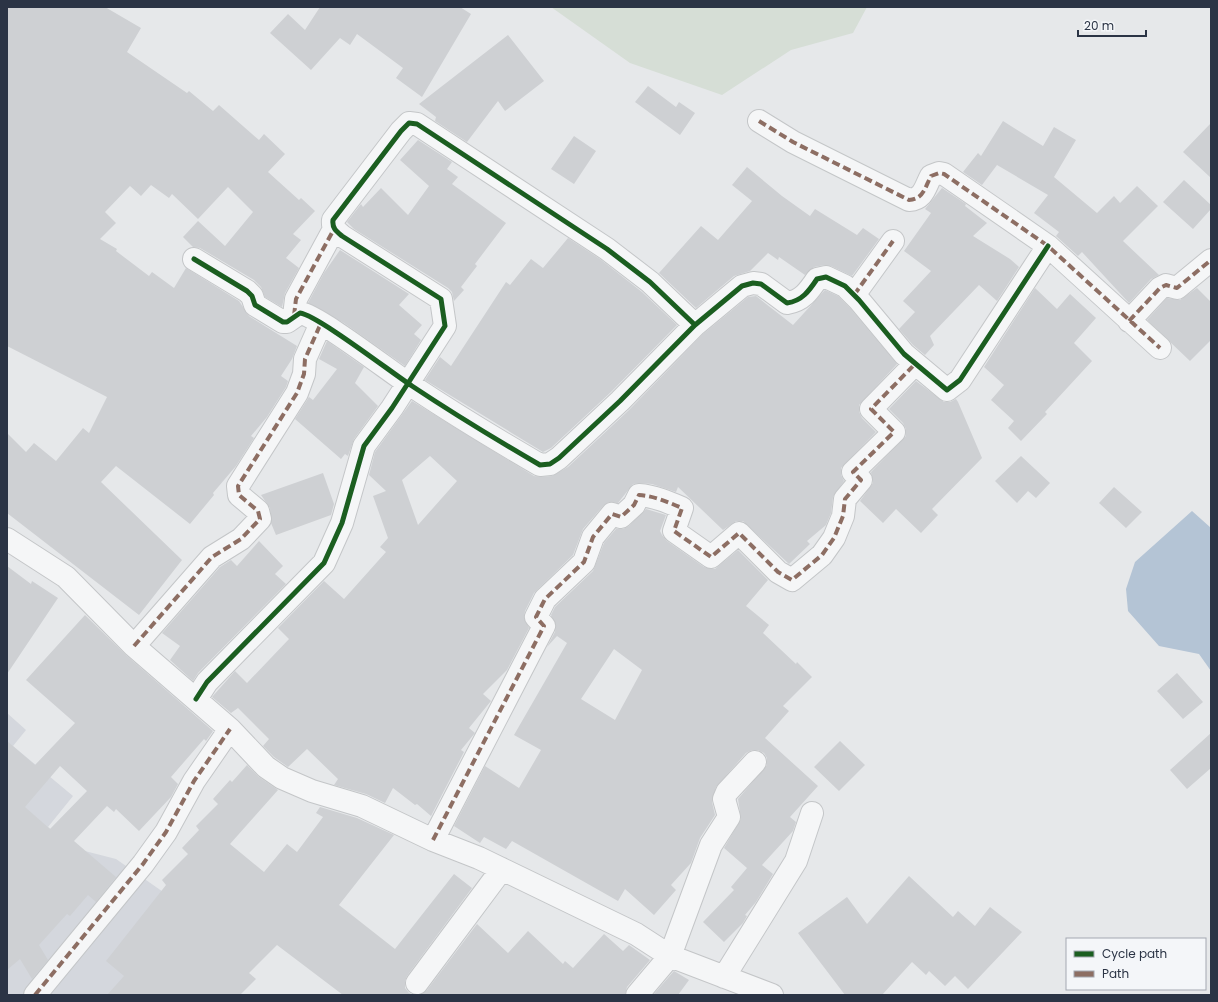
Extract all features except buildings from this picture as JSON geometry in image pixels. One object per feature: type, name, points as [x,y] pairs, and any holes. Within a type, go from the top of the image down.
[{"type":"street","points":[[759,121],[793,142],[909,200],[917,200],[924,193],[931,176],[938,173],[944,174],[1048,246],[1160,348]]},
{"type":"street","points":[[294,316],[296,299],[334,229],[333,220],[401,131],[409,123],[413,123],[607,249],[650,282],[696,325]]},
{"type":"street","points":[[196,699],[207,682],[324,563],[342,523],[364,446],[381,424],[445,326],[441,299],[342,236],[334,229]]},
{"type":"street","points":[[854,295],[893,241]]},
{"type":"street","points":[[194,260],[248,290],[252,296],[255,306],[283,322],[287,322],[294,316],[304,314],[321,323],[408,383],[540,465],[550,464],[620,401],[696,325],[742,286],[753,282],[761,284],[787,302],[796,302],[804,296],[817,279],[826,277],[845,286],[904,354],[947,390],[960,380],[988,334],[1048,246]]},
{"type":"street","points":[[1129,321],[1160,288],[1166,285],[1177,288],[1211,260]]},
{"type":"street","points":[[134,646],[212,558],[241,539],[260,519],[258,511],[238,495],[238,486],[297,393],[304,374],[305,359],[321,323]]},
{"type":"street","points":[[433,840],[544,626],[536,617],[545,599],[584,562],[593,537],[612,514],[622,516],[634,505],[639,495],[649,495],[663,500],[682,508],[674,531],[711,558],[739,533],[778,572],[792,580],[822,555],[834,538],[843,516],[845,499],[862,480],[853,472],[894,432],[871,409],[915,364]]},
{"type":"street","points":[[7,539],[66,577],[134,646],[230,729],[266,767],[282,778],[312,791],[362,806],[433,840],[502,869],[636,934],[670,956],[772,995]]},
{"type":"street","points":[[35,995],[143,864],[166,832],[194,781],[230,729]]},
{"type":"street","points":[[637,995],[670,956],[711,845],[729,817],[724,799],[727,792],[755,762]]},
{"type":"street","points":[[724,977],[796,861],[812,813]]},
{"type":"street","points":[[417,984],[502,869]]},
{"type":"shaded area","points":[[551,7],[867,7],[853,33],[791,50],[722,95],[630,63]]},
{"type":"shaded area","points":[[7,713],[26,730],[13,746],[73,796],[48,827],[77,849],[116,859],[176,901],[223,995],[7,995]]},
{"type":"water","points":[[1192,511],[1211,528],[1211,671],[1199,654],[1159,646],[1128,611],[1126,589],[1135,562]]},
{"type":"marked path","points":[[759,121],[793,142],[909,200],[921,195],[931,176],[939,173],[944,174],[1048,246],[1160,348]]},
{"type":"marked path","points":[[294,316],[296,299],[334,229]]},
{"type":"marked path","points":[[854,295],[893,241]]},
{"type":"marked path","points":[[1129,321],[1160,288],[1166,285],[1177,288],[1211,260]]},
{"type":"marked path","points":[[134,646],[212,557],[241,539],[260,519],[258,511],[239,495],[238,486],[297,393],[304,374],[305,359],[321,323]]},
{"type":"marked path","points":[[433,840],[544,626],[536,617],[545,599],[584,562],[593,537],[612,514],[621,517],[634,505],[639,495],[666,502],[682,508],[674,531],[711,557],[739,533],[778,572],[792,580],[822,555],[834,538],[843,516],[845,499],[861,480],[853,472],[894,432],[871,409],[915,364]]},
{"type":"marked path","points":[[35,995],[143,864],[166,832],[194,781],[230,729]]},
{"type":"cycle path","points":[[196,699],[207,682],[324,563],[342,523],[364,446],[392,408],[445,326],[441,299],[342,236],[336,231],[333,225],[333,220],[401,131],[409,123],[417,124],[607,249],[650,282],[695,325]]},
{"type":"cycle path","points":[[194,259],[247,291],[252,296],[255,305],[283,322],[287,322],[300,313],[322,323],[428,396],[476,427],[540,465],[550,464],[559,458],[620,401],[695,325],[742,286],[753,283],[761,284],[787,303],[801,298],[817,279],[826,277],[845,286],[859,300],[904,354],[947,390],[960,380],[1048,246]]}]
